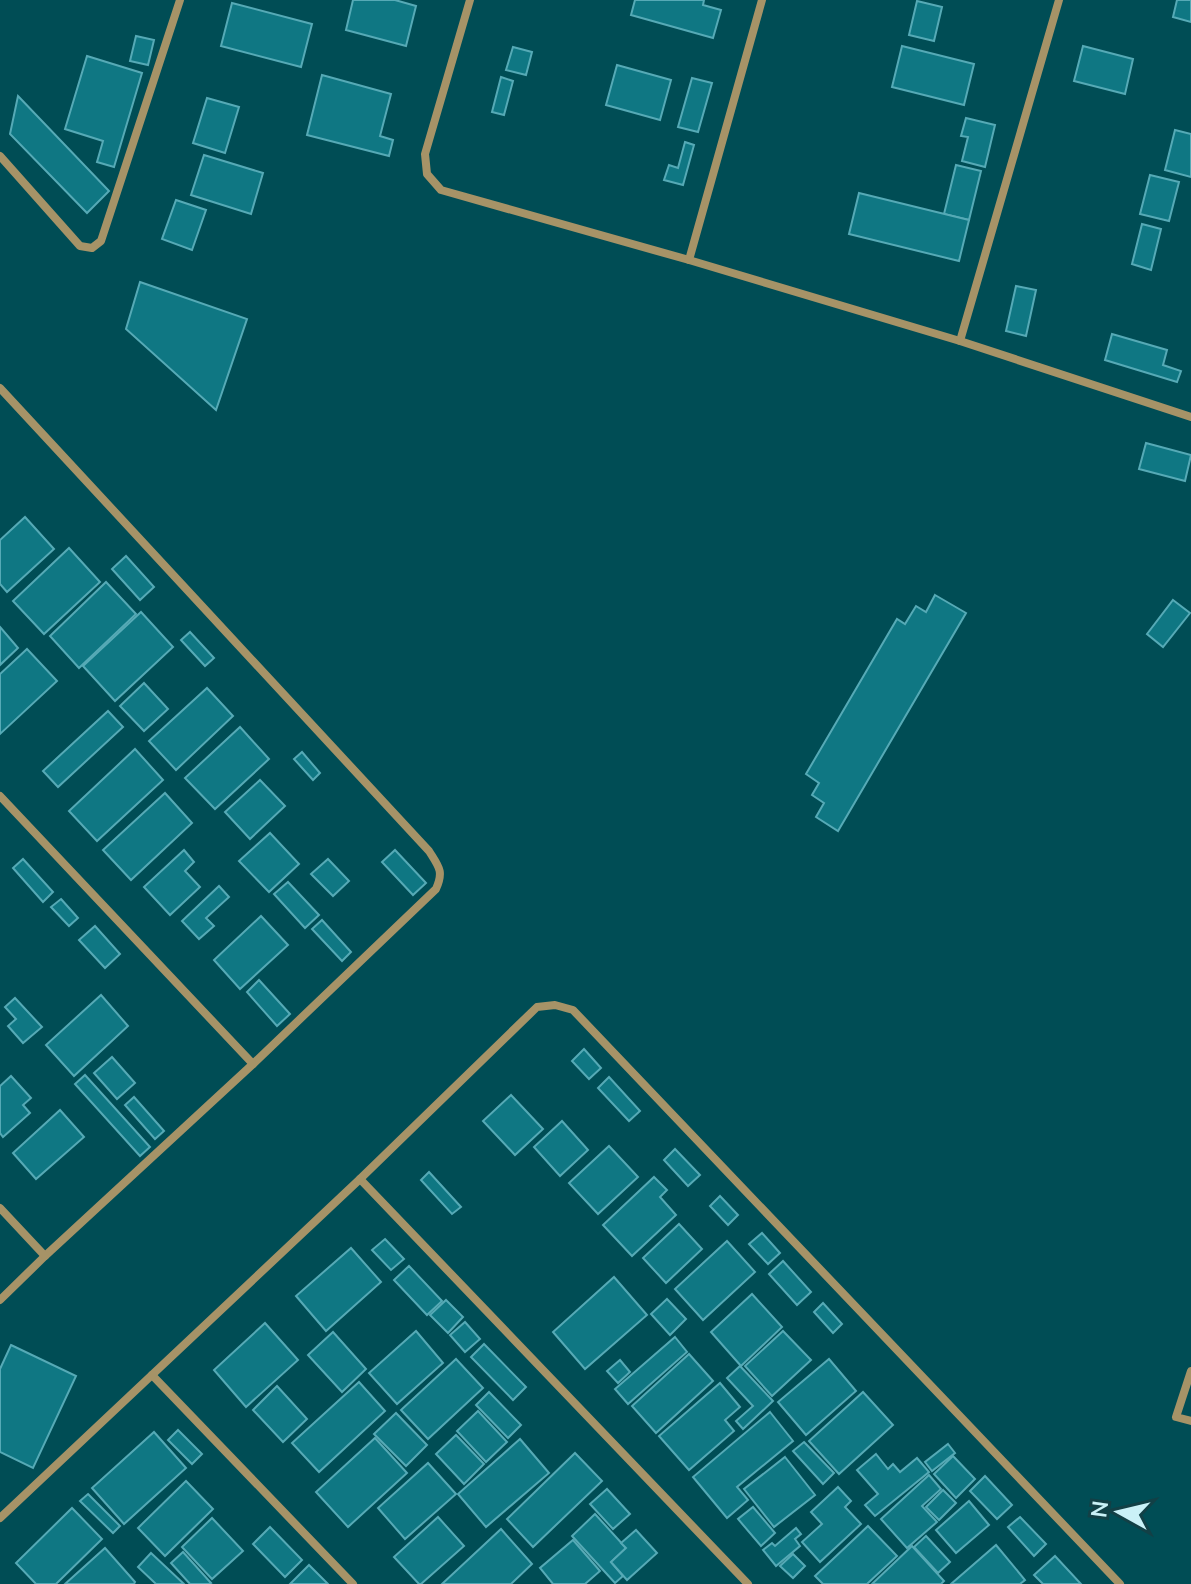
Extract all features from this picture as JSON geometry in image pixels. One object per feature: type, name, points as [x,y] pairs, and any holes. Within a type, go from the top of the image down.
[{"type":"street","points":[[0,156],[80,246],[92,248],[101,241],[180,0]]},
{"type":"street","points":[[470,0],[425,154],[427,174],[441,190],[960,341],[1191,417]]},
{"type":"street","points":[[689,260],[762,0]]},
{"type":"street","points":[[960,341],[1059,0]]},
{"type":"street","points":[[0,388],[429,851],[441,871],[436,889],[0,1300]]},
{"type":"street","points":[[0,796],[253,1064]]},
{"type":"street","points":[[0,1518],[360,1179],[537,1007],[555,1005],[573,1010],[1120,1584]]},
{"type":"street","points":[[360,1179],[748,1584]]},
{"type":"street","points":[[0,1208],[45,1256]]},
{"type":"street","points":[[1191,1371],[1176,1417],[1191,1421]]},
{"type":"street","points":[[152,1375],[353,1584]]},
{"type":"building","points":[[353,0],[395,0],[416,6],[406,46],[346,30]]},
{"type":"building","points":[[635,0],[704,0],[703,5],[721,10],[713,38],[631,15]]},
{"type":"building","points":[[1177,0],[1191,0],[1191,22],[1173,17]]},
{"type":"building","points":[[917,1],[942,7],[934,41],[909,35]]},
{"type":"building","points":[[232,3],[312,24],[301,67],[221,46]]},
{"type":"building","points":[[136,36],[154,40],[148,65],[130,61]]},
{"type":"building","points":[[902,46],[974,64],[964,105],[892,87]]},
{"type":"building","points":[[1083,46],[1133,59],[1125,94],[1074,81]]},
{"type":"building","points":[[513,47],[532,52],[526,75],[506,70]]},
{"type":"building","points":[[87,56],[142,73],[114,167],[97,162],[103,141],[65,129]]},
{"type":"building","points":[[617,65],[671,80],[660,120],[606,105]]},
{"type":"building","points":[[322,75],[391,94],[380,136],[393,140],[389,156],[307,135]]},
{"type":"building","points":[[501,77],[513,81],[504,115],[492,112]]},
{"type":"building","points":[[692,78],[712,83],[698,132],[678,127]]},
{"type":"building","points":[[18,96],[109,191],[87,213],[10,134]]},
{"type":"building","points":[[207,98],[239,107],[225,153],[193,143]]},
{"type":"building","points":[[966,118],[995,125],[985,167],[962,161],[968,137],[961,136]]},
{"type":"building","points":[[1175,130],[1191,134],[1191,177],[1165,170]]},
{"type":"building","points":[[685,142],[694,145],[683,185],[664,180],[669,165],[678,168]]},
{"type":"building","points":[[204,155],[263,173],[251,214],[191,195]]},
{"type":"building","points":[[956,165],[981,171],[969,220],[944,214]]},
{"type":"building","points":[[1150,175],[1179,182],[1169,221],[1140,214]]},
{"type":"building","points":[[859,193],[969,220],[959,261],[849,234]]},
{"type":"building","points":[[176,200],[206,210],[192,250],[162,239]]},
{"type":"building","points":[[1142,224],[1161,229],[1151,270],[1132,264]]},
{"type":"building","points":[[140,282],[247,319],[216,410],[126,329]]},
{"type":"building","points":[[1016,286],[1036,290],[1026,336],[1006,331]]},
{"type":"building","points":[[1112,334],[1167,350],[1163,365],[1181,371],[1177,382],[1105,360]]},
{"type":"building","points":[[1146,443],[1191,455],[1185,481],[1139,469]]},
{"type":"building","points":[[25,517],[54,549],[7,592],[0,584],[0,540]]},
{"type":"building","points":[[69,548],[100,582],[44,634],[13,601]]},
{"type":"building","points":[[126,556],[154,587],[140,600],[112,569]]},
{"type":"building","points":[[106,582],[136,614],[79,668],[50,636]]},
{"type":"building","points":[[935,595],[966,613],[838,831],[816,817],[824,803],[812,795],[819,783],[806,774],[897,619],[905,624],[916,606],[926,612]]},
{"type":"building","points":[[1173,600],[1190,613],[1163,647],[1147,634]]},
{"type":"building","points":[[141,612],[173,647],[115,701],[83,666]]},
{"type":"building","points":[[0,627],[18,648],[0,665]]},
{"type":"building","points":[[190,632],[214,658],[205,666],[181,640]]},
{"type":"building","points":[[27,649],[57,681],[0,734],[0,674]]},
{"type":"building","points":[[144,683],[168,709],[144,731],[120,706]]},
{"type":"building","points":[[207,688],[233,716],[176,770],[149,741]]},
{"type":"building","points":[[108,711],[123,727],[58,787],[43,771]]},
{"type":"building","points":[[240,727],[269,759],[215,809],[185,778]]},
{"type":"building","points":[[135,749],[163,780],[97,841],[69,811]]},
{"type":"building","points":[[302,752],[320,773],[313,780],[294,759]]},
{"type":"building","points":[[260,780],[285,806],[250,839],[225,812]]},
{"type":"building","points":[[165,793],[192,823],[131,880],[103,850]]},
{"type":"building","points":[[270,833],[299,864],[269,892],[239,861]]},
{"type":"building","points":[[184,850],[194,862],[185,871],[200,887],[170,915],[144,887]]},
{"type":"building","points":[[395,850],[426,883],[413,895],[382,862]]},
{"type":"building","points":[[23,859],[53,892],[43,902],[13,868]]},
{"type":"building","points":[[328,859],[349,881],[333,896],[311,874]]},
{"type":"building","points":[[288,882],[319,915],[305,928],[274,894]]},
{"type":"building","points":[[219,886],[229,897],[206,918],[214,926],[199,939],[182,921]]},
{"type":"building","points":[[61,899],[78,918],[69,926],[51,907]]},
{"type":"building","points":[[261,916],[288,945],[240,989],[214,960]]},
{"type":"building","points":[[322,920],[351,952],[342,961],[312,929]]},
{"type":"building","points":[[95,926],[120,954],[105,968],[79,940]]},
{"type":"building","points":[[259,980],[290,1014],[277,1026],[247,992]]},
{"type":"building","points":[[101,995],[128,1026],[74,1076],[46,1045]]},
{"type":"building","points":[[15,998],[42,1027],[23,1043],[8,1026],[16,1019],[5,1007]]},
{"type":"building","points":[[584,1049],[601,1068],[589,1079],[572,1061]]},
{"type":"building","points":[[112,1057],[135,1083],[117,1099],[94,1073]]},
{"type":"building","points":[[85,1075],[150,1147],[140,1156],[75,1084]]},
{"type":"building","points":[[11,1076],[31,1098],[23,1105],[30,1113],[3,1137],[0,1133],[0,1086]]},
{"type":"building","points":[[609,1077],[640,1111],[629,1121],[598,1088]]},
{"type":"building","points":[[511,1095],[543,1129],[515,1155],[483,1121]]},
{"type":"building","points":[[134,1097],[164,1131],[155,1139],[125,1105]]},
{"type":"building","points":[[60,1110],[84,1137],[36,1179],[13,1153]]},
{"type":"building","points":[[562,1121],[588,1150],[560,1176],[534,1147]]},
{"type":"building","points":[[609,1146],[638,1177],[598,1214],[569,1183]]},
{"type":"building","points":[[675,1149],[700,1175],[688,1186],[664,1160]]},
{"type":"building","points":[[429,1172],[461,1207],[452,1214],[421,1180]]},
{"type":"building","points":[[654,1177],[667,1190],[660,1197],[676,1215],[632,1256],[603,1225]]},
{"type":"building","points":[[720,1196],[738,1215],[728,1225],[710,1206]]},
{"type":"building","points":[[679,1224],[702,1249],[666,1283],[643,1258]]},
{"type":"building","points":[[762,1233],[780,1253],[768,1264],[749,1244]]},
{"type":"building","points":[[385,1239],[404,1259],[391,1270],[372,1250]]},
{"type":"building","points":[[727,1241],[755,1272],[703,1320],[675,1289]]},
{"type":"building","points":[[351,1248],[381,1282],[326,1331],[296,1296]]},
{"type":"building","points":[[783,1261],[811,1292],[797,1305],[769,1274]]},
{"type":"building","points":[[409,1266],[442,1301],[427,1315],[394,1280]]},
{"type":"building","points":[[614,1277],[647,1315],[585,1369],[553,1332]]},
{"type":"building","points":[[752,1294],[782,1327],[741,1366],[711,1332]]},
{"type":"building","points":[[667,1299],[686,1319],[670,1335],[651,1314]]},
{"type":"building","points":[[446,1300],[463,1317],[448,1333],[430,1315]]},
{"type":"building","points":[[823,1303],[842,1324],[833,1333],[814,1312]]},
{"type":"building","points":[[465,1322],[480,1339],[465,1352],[450,1335]]},
{"type":"building","points":[[265,1323],[298,1360],[246,1407],[214,1370]]},
{"type":"building","points":[[416,1331],[443,1363],[397,1404],[369,1373]]},
{"type":"building","points":[[783,1331],[811,1360],[772,1396],[745,1366]]},
{"type":"building","points":[[333,1332],[366,1369],[342,1392],[308,1355]]},
{"type":"building","points":[[675,1337],[687,1352],[628,1404],[615,1389]]},
{"type":"building","points":[[484,1344],[526,1387],[513,1400],[471,1357]]},
{"type":"building","points":[[11,1345],[76,1376],[33,1468],[0,1452],[0,1369]]},
{"type":"building","points":[[689,1354],[713,1381],[656,1433],[632,1406]]},
{"type":"building","points":[[456,1359],[483,1388],[428,1439],[401,1410]]},
{"type":"building","points":[[829,1359],[856,1391],[806,1435],[778,1402]]},
{"type":"building","points":[[620,1360],[630,1372],[618,1383],[607,1371]]},
{"type":"building","points":[[740,1366],[773,1401],[743,1429],[736,1421],[753,1406],[727,1378]]},
{"type":"building","points":[[359,1382],[385,1411],[319,1472],[292,1443]]},
{"type":"building","points":[[720,1383],[740,1407],[725,1420],[734,1431],[689,1470],[659,1436]]},
{"type":"building","points":[[277,1386],[307,1419],[283,1442],[253,1410]]},
{"type":"building","points":[[489,1392],[521,1425],[508,1438],[476,1405]]},
{"type":"building","points":[[863,1392],[893,1425],[839,1474],[809,1441]]},
{"type":"building","points":[[478,1411],[507,1442],[486,1462],[457,1431]]},
{"type":"building","points":[[770,1412],[793,1441],[737,1487],[748,1500],[727,1518],[693,1477]]},
{"type":"building","points":[[396,1413],[427,1445],[406,1466],[374,1434]]},
{"type":"building","points":[[178,1430],[202,1454],[192,1464],[168,1440]]},
{"type":"building","points":[[154,1432],[186,1468],[124,1524],[92,1488]]},
{"type":"building","points":[[456,1435],[484,1464],[464,1484],[436,1454]]},
{"type":"building","points":[[375,1438],[407,1473],[348,1527],[316,1492]]},
{"type":"building","points":[[520,1439],[549,1473],[486,1527],[458,1494]]},
{"type":"building","points":[[804,1442],[834,1473],[823,1484],[793,1451]]},
{"type":"building","points":[[948,1444],[955,1453],[932,1471],[925,1462]]},
{"type":"building","points":[[575,1453],[602,1481],[533,1547],[507,1519]]},
{"type":"building","points":[[876,1454],[888,1469],[893,1464],[900,1472],[917,1458],[929,1472],[875,1516],[865,1505],[878,1494],[857,1470]]},
{"type":"building","points":[[953,1456],[975,1479],[956,1498],[934,1474]]},
{"type":"building","points":[[785,1457],[815,1495],[774,1527],[744,1489]]},
{"type":"building","points":[[428,1463],[456,1494],[405,1539],[378,1508]]},
{"type":"building","points":[[929,1475],[941,1489],[922,1506],[937,1522],[907,1548],[881,1519]]},
{"type":"building","points":[[985,1476],[1012,1505],[997,1519],[970,1491]]},
{"type":"building","points":[[186,1481],[213,1509],[165,1556],[138,1528]]},
{"type":"building","points":[[838,1487],[851,1501],[845,1507],[861,1524],[820,1562],[802,1542],[822,1524],[811,1512]]},
{"type":"building","points":[[607,1489],[630,1514],[613,1529],[590,1504]]},
{"type":"building","points":[[943,1490],[956,1503],[939,1520],[926,1507]]},
{"type":"building","points":[[88,1494],[120,1526],[113,1533],[80,1501]]},
{"type":"building","points":[[969,1501],[989,1525],[956,1553],[936,1530]]},
{"type":"building","points":[[753,1507],[775,1533],[761,1546],[738,1519]]},
{"type":"building","points":[[72,1508],[102,1539],[56,1584],[36,1584],[16,1563]]},
{"type":"building","points":[[595,1514],[626,1548],[611,1562],[623,1576],[615,1583],[572,1536]]},
{"type":"building","points":[[438,1517],[464,1546],[419,1584],[394,1557]]},
{"type":"building","points":[[1020,1517],[1046,1544],[1034,1556],[1008,1527]]},
{"type":"building","points":[[212,1518],[243,1551],[212,1579],[182,1547]]},
{"type":"building","points":[[868,1526],[897,1556],[867,1584],[823,1584],[815,1576]]},
{"type":"building","points":[[270,1527],[302,1560],[285,1577],[253,1544]]},
{"type":"building","points":[[796,1528],[801,1534],[795,1539],[800,1546],[776,1566],[763,1550],[772,1543],[775,1546]]},
{"type":"building","points":[[501,1529],[532,1564],[511,1584],[442,1584]]},
{"type":"building","points":[[636,1530],[657,1553],[627,1580],[611,1562],[626,1548],[621,1543]]},
{"type":"building","points":[[926,1536],[950,1562],[938,1573],[914,1547]]},
{"type":"building","points":[[573,1540],[600,1571],[585,1584],[553,1584],[540,1568]]},
{"type":"building","points":[[996,1545],[1025,1580],[1020,1584],[951,1584]]},
{"type":"building","points":[[912,1546],[944,1581],[941,1584],[872,1584]]},
{"type":"building","points":[[105,1548],[134,1584],[65,1584]]},
{"type":"building","points":[[183,1552],[211,1583],[190,1584],[171,1563]]},
{"type":"building","points":[[151,1553],[184,1584],[156,1584],[138,1567]]},
{"type":"building","points":[[793,1554],[805,1566],[793,1578],[780,1566]]},
{"type":"building","points":[[1055,1556],[1081,1584],[1043,1584],[1034,1575]]},
{"type":"building","points":[[309,1565],[328,1584],[290,1584]]}]
